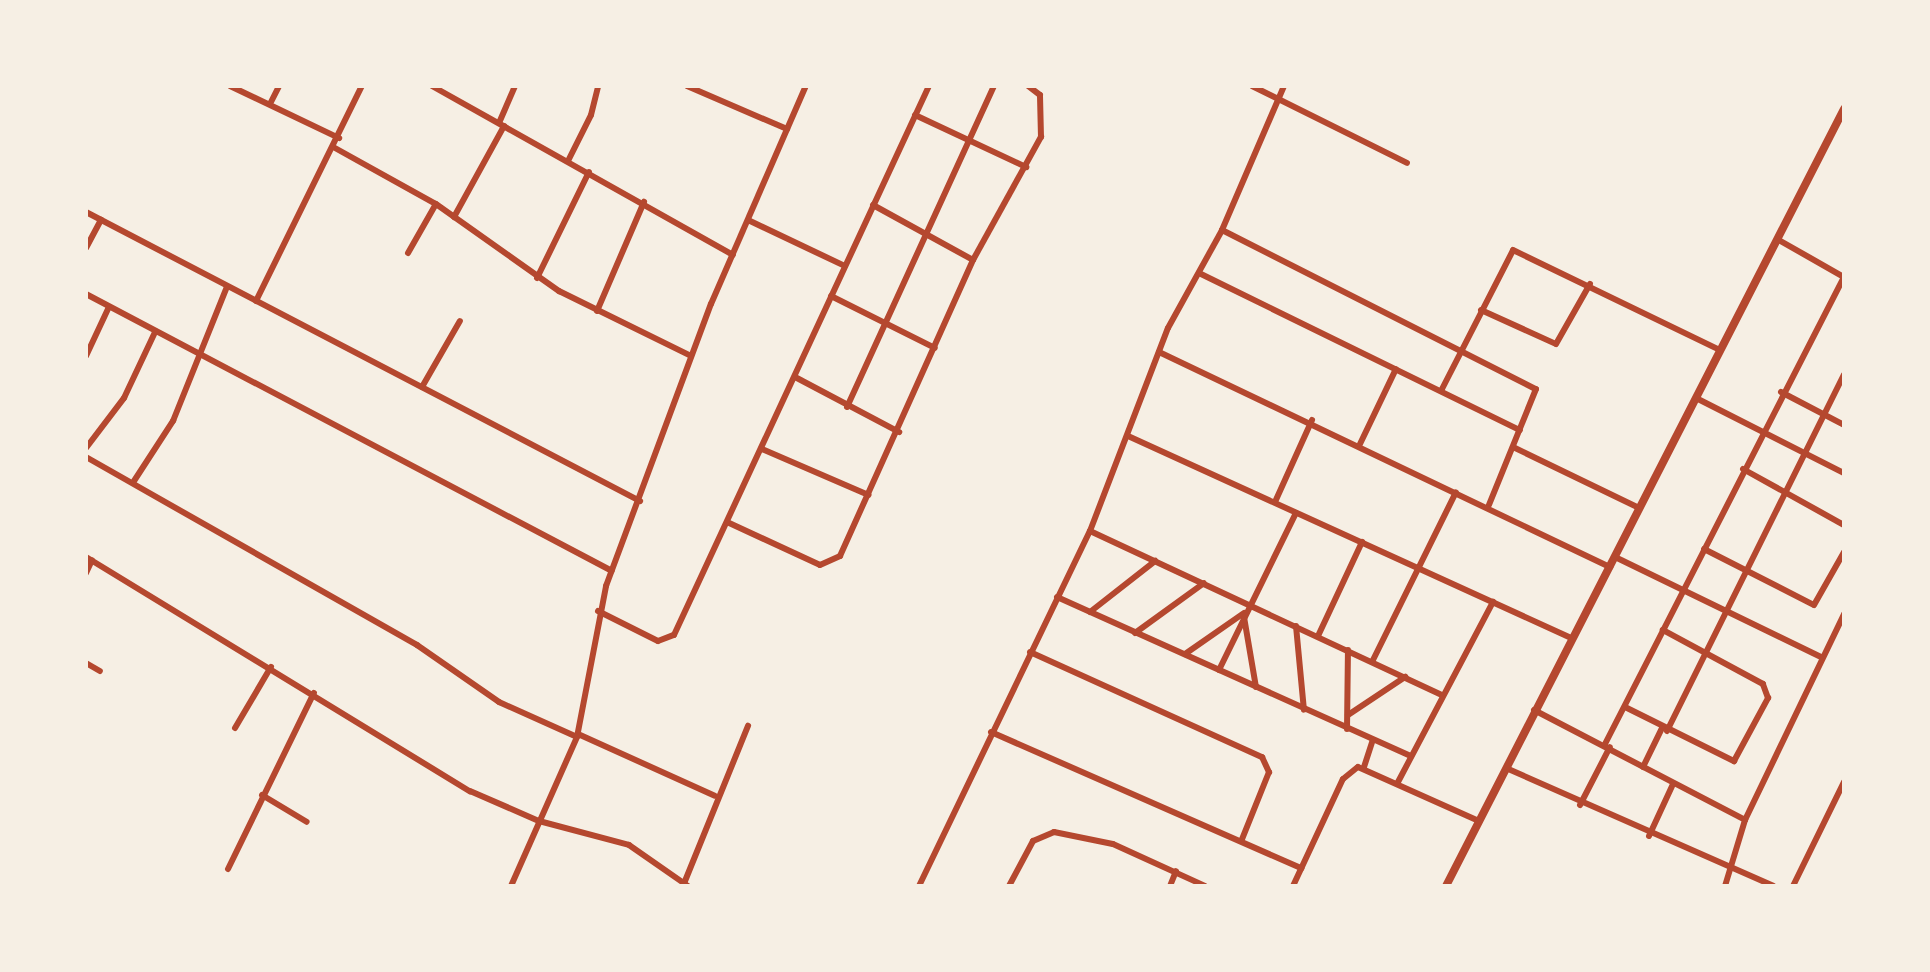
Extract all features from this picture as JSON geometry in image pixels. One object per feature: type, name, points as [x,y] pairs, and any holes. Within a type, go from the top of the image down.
[{"type":"street","points":[[230,86],[271,102],[339,138]]},
{"type":"street","points":[[271,102],[279,86]]},
{"type":"street","points":[[256,301],[335,148],[362,86]]},
{"type":"street","points":[[432,86],[643,202],[733,255]]},
{"type":"street","points":[[454,217],[501,125],[515,86]]},
{"type":"street","points":[[568,160],[598,86]]},
{"type":"street","points":[[687,86],[788,129]]},
{"type":"street","points":[[512,886],[577,735],[598,611],[691,356],[806,86]]},
{"type":"street","points":[[598,611],[658,641],[670,639],[762,449],[929,86]]},
{"type":"street","points":[[847,407],[994,86]]},
{"type":"street","points":[[727,522],[826,566],[840,556],[899,432],[973,260],[1026,167],[1044,118],[1040,95],[1028,86]]},
{"type":"street","points":[[1252,86],[1407,163]]},
{"type":"street","points":[[919,886],[1090,531],[1159,352],[1223,230],[1284,86]]},
{"type":"street","points":[[1446,886],[1844,109]]},
{"type":"street","points":[[915,115],[1026,167]]},
{"type":"street","points":[[335,148],[436,204],[537,278],[597,311],[691,356]]},
{"type":"street","points":[[537,278],[589,172]]},
{"type":"street","points":[[597,311],[643,202]]},
{"type":"street","points":[[408,253],[436,204]]},
{"type":"street","points":[[873,205],[927,232],[973,260]]},
{"type":"street","points":[[86,212],[640,501]]},
{"type":"street","points":[[86,248],[101,220]]},
{"type":"street","points":[[748,220],[845,266]]},
{"type":"street","points":[[1223,230],[1459,354],[1536,389],[1489,506]]},
{"type":"street","points":[[1580,806],[1679,593],[1704,549],[1781,392],[1844,277],[1776,239]]},
{"type":"street","points":[[1441,391],[1513,250],[1590,284],[1720,350]]},
{"type":"street","points":[[1201,274],[1520,430]]},
{"type":"street","points":[[1481,310],[1556,344],[1590,284]]},
{"type":"street","points":[[134,481],[171,426],[197,353],[227,286]]},
{"type":"street","points":[[86,294],[612,571]]},
{"type":"street","points":[[831,296],[885,326],[935,348]]},
{"type":"street","points":[[86,356],[109,307]]},
{"type":"street","points":[[422,387],[460,321]]},
{"type":"street","points":[[86,448],[124,398],[155,331]]},
{"type":"street","points":[[1159,352],[1312,420],[1610,567]]},
{"type":"street","points":[[1360,444],[1396,369]]},
{"type":"street","points":[[1643,767],[1844,375]]},
{"type":"street","points":[[795,377],[847,407],[899,432]]},
{"type":"street","points":[[1781,392],[1844,425]]},
{"type":"street","points":[[1696,398],[1760,434],[1844,473]]},
{"type":"street","points":[[1275,502],[1312,420]]},
{"type":"street","points":[[1128,436],[1571,638]]},
{"type":"street","points":[[1513,447],[1639,508]]},
{"type":"street","points":[[762,449],[869,495]]},
{"type":"street","points":[[86,457],[134,481],[417,645],[499,702],[715,796]]},
{"type":"street","points":[[1743,469],[1844,525]]},
{"type":"street","points":[[1373,660],[1456,492]]},
{"type":"street","points":[[1219,670],[1296,513]]},
{"type":"street","points":[[1090,531],[1204,583],[1246,611],[1296,626],[1373,660],[1441,695]]},
{"type":"street","points":[[1318,636],[1362,542]]},
{"type":"street","points":[[1704,549],[1814,605],[1844,552]]},
{"type":"street","points":[[1615,557],[1679,593],[1821,657]]},
{"type":"street","points":[[86,573],[89,558],[314,693],[470,791],[539,821],[642,850],[685,886],[715,796],[748,726]]},
{"type":"street","points":[[1090,612],[1156,561]]},
{"type":"street","points":[[1135,633],[1204,583]]},
{"type":"street","points":[[1057,597],[1409,755]]},
{"type":"street","points":[[1398,782],[1409,755],[1493,602]]},
{"type":"street","points":[[1185,654],[1246,611]]},
{"type":"street","points":[[1246,611],[1255,687]]},
{"type":"street","points":[[1725,886],[1745,820],[1821,657],[1844,614]]},
{"type":"street","points":[[1296,626],[1304,710]]},
{"type":"street","points":[[1625,707],[1664,729],[1734,761],[1768,698],[1763,684],[1663,630]]},
{"type":"street","points":[[1347,729],[1348,650]]},
{"type":"street","points":[[1030,652],[1262,757],[1269,772],[1242,839]]},
{"type":"street","points":[[86,663],[100,671]]},
{"type":"street","points":[[235,728],[271,667]]},
{"type":"street","points":[[1348,715],[1405,677]]},
{"type":"street","points":[[228,869],[314,693]]},
{"type":"street","points":[[1534,710],[1745,820]]},
{"type":"street","points":[[991,732],[1242,839],[1301,868]]},
{"type":"street","points":[[1293,886],[1343,779],[1364,767],[1373,740]]},
{"type":"street","points":[[1364,767],[1479,821]]},
{"type":"street","points":[[1506,768],[1580,806],[1730,871],[1773,886]]},
{"type":"street","points":[[1793,886],[1844,782]]},
{"type":"street","points":[[1650,836],[1672,784]]},
{"type":"street","points":[[262,795],[307,822]]},
{"type":"street","points":[[1009,886],[1033,841],[1054,832],[1114,844],[1205,886]]},
{"type":"street","points":[[1170,886],[1177,871]]}]
